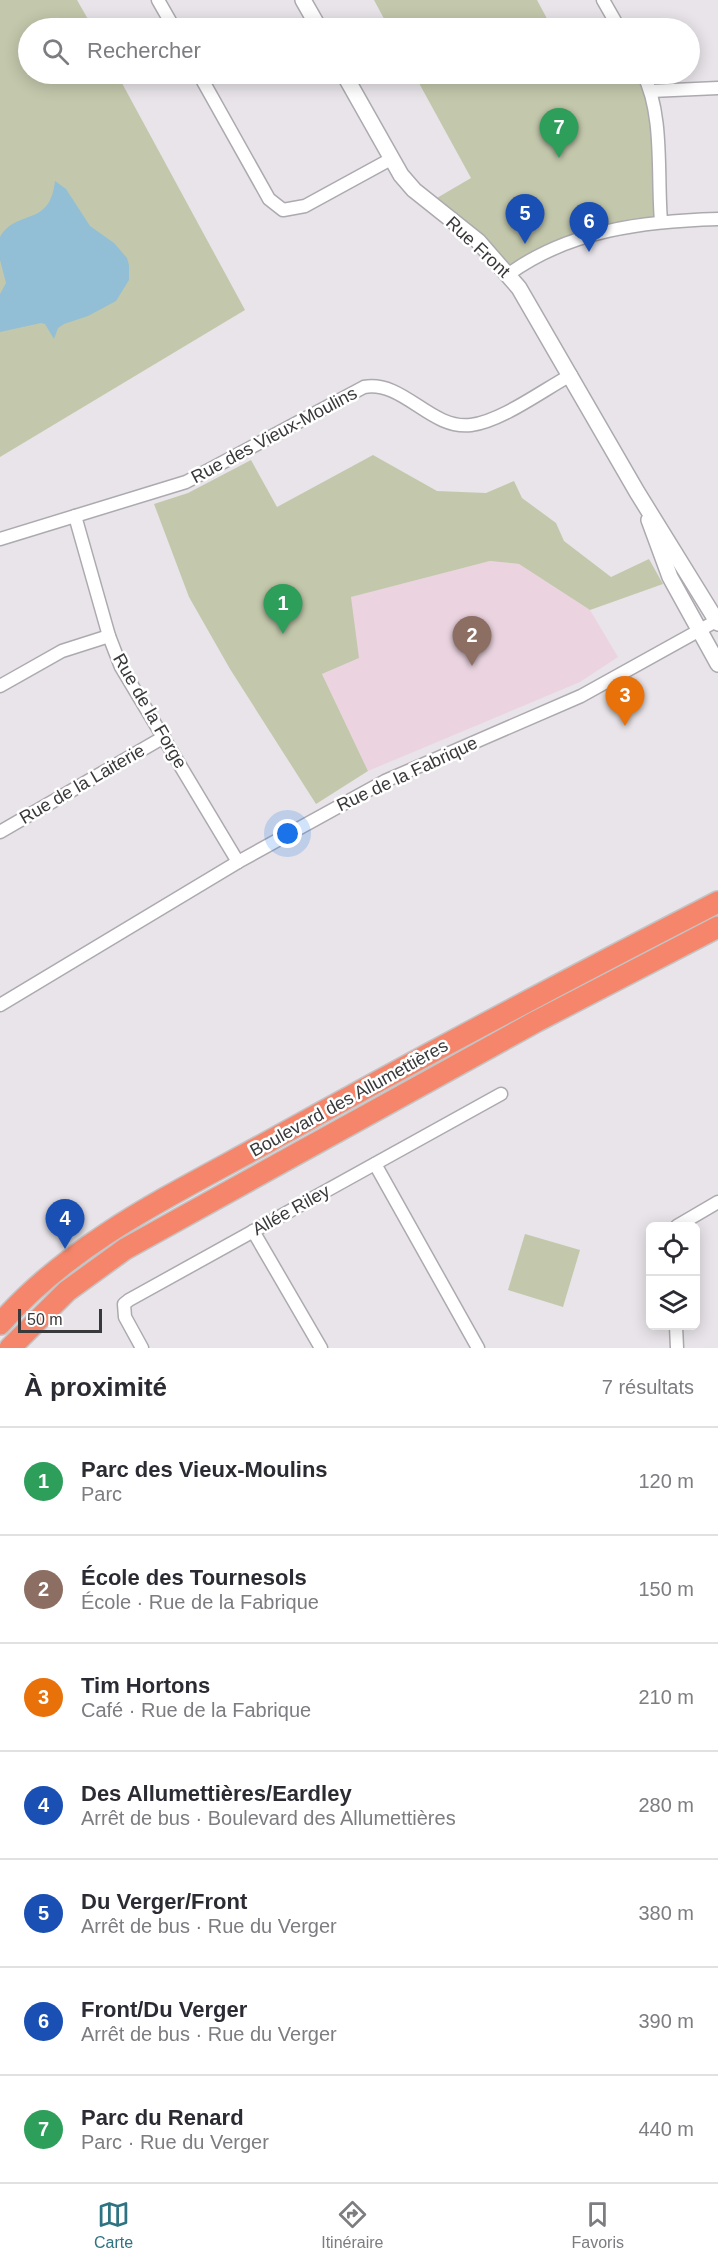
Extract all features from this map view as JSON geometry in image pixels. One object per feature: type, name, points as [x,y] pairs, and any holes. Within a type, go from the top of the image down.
[{"type":"highway","name":"Boulevard des Allumettières","points":[[0,1324],[53,1273],[121,1225],[523,1002],[718,902]]},
{"type":"highway","name":"Boulevard des Allumettières","points":[[10,1348],[67,1291],[133,1245],[537,1021],[718,927]]},
{"type":"street","points":[[158,0],[168,18]]},
{"type":"street","points":[[303,0],[313,18]]},
{"type":"street","points":[[603,0],[613,18]]},
{"type":"street","points":[[205,84],[269,199],[283,210],[305,206],[391,159]]},
{"type":"street","name":"Rue Front","points":[[350,84],[391,159],[414,190],[478,241],[509,273],[571,375],[637,492],[718,621]]},
{"type":"street","points":[[648,84],[655,114],[661,222]]},
{"type":"street","points":[[651,91],[718,88]]},
{"type":"street","points":[[509,273],[581,238],[661,222],[718,219]]},
{"type":"street","name":"Rue des Vieux-Moulins","points":[[0,539],[186,482],[363,387],[384,387],[440,419],[460,425],[471,425],[489,421],[571,375]]},
{"type":"street","name":"Rue Front","points":[[637,492],[670,577],[718,664]]},
{"type":"street","name":"Rue de la Forge","points":[[75,516],[109,636],[127,678],[238,862]]},
{"type":"street","name":"Rue de la Fabrique","points":[[0,1005],[238,862],[385,781],[581,696],[718,621]]},
{"type":"street","points":[[0,686],[62,651],[109,636]]},
{"type":"street","name":"Rue de la Laiterie","points":[[0,832],[164,737]]},
{"type":"street","name":"Allée Riley","points":[[142,1348],[125,1317],[124,1304],[501,1094]]},
{"type":"street","points":[[375,1164],[478,1348]]},
{"type":"street","points":[[685,1222],[718,1202]]},
{"type":"street","points":[[253,1231],[321,1348]]},
{"type":"street","points":[[676,1330],[676,1348]]},
{"type":"shaded area","points":[[490,561],[519,564],[590,610],[618,657],[580,682],[368,771],[322,674],[358,658],[350,597]]},
{"type":"green space","points":[[0,0],[77,0],[87,18],[18,18],[18,84],[122,84],[245,310],[0,457]]},
{"type":"green space","points":[[374,0],[537,0],[547,18],[384,18]]},
{"type":"green space","points":[[419,84],[648,84],[651,91],[661,221],[603,232],[509,274],[430,202],[471,178]]},
{"type":"green space","points":[[373,455],[437,491],[486,493],[514,481],[522,498],[556,523],[564,541],[611,577],[649,559],[663,584],[590,610],[519,564],[490,561],[351,597],[359,658],[322,674],[368,771],[316,804],[230,669],[189,597],[154,504],[188,493],[251,460],[277,507]]},
{"type":"green space","points":[[525,1234],[580,1250],[563,1307],[508,1290]]},
{"type":"water","points":[[55,181],[66,189],[90,226],[114,243],[127,258],[129,280],[116,301],[88,316],[64,324],[58,328],[54,339],[45,324],[41,323],[0,332],[0,294],[6,283],[0,260],[0,237],[7,228],[40,212],[47,206]]},
{"type":"place","name":"Parc du Renard","points":[[559,158]]},
{"type":"place","name":"Du Verger/Front","points":[[525,244]]},
{"type":"place","name":"Front/Du Verger","points":[[589,252]]},
{"type":"place","name":"Parc des Vieux-Moulins","points":[[283,634]]},
{"type":"place","name":"École des Tournesols","points":[[472,666]]},
{"type":"place","name":"Tim Hortons","points":[[625,726]]},
{"type":"place","name":"Des Allumettières/Eardley","points":[[65,1249]]}]
